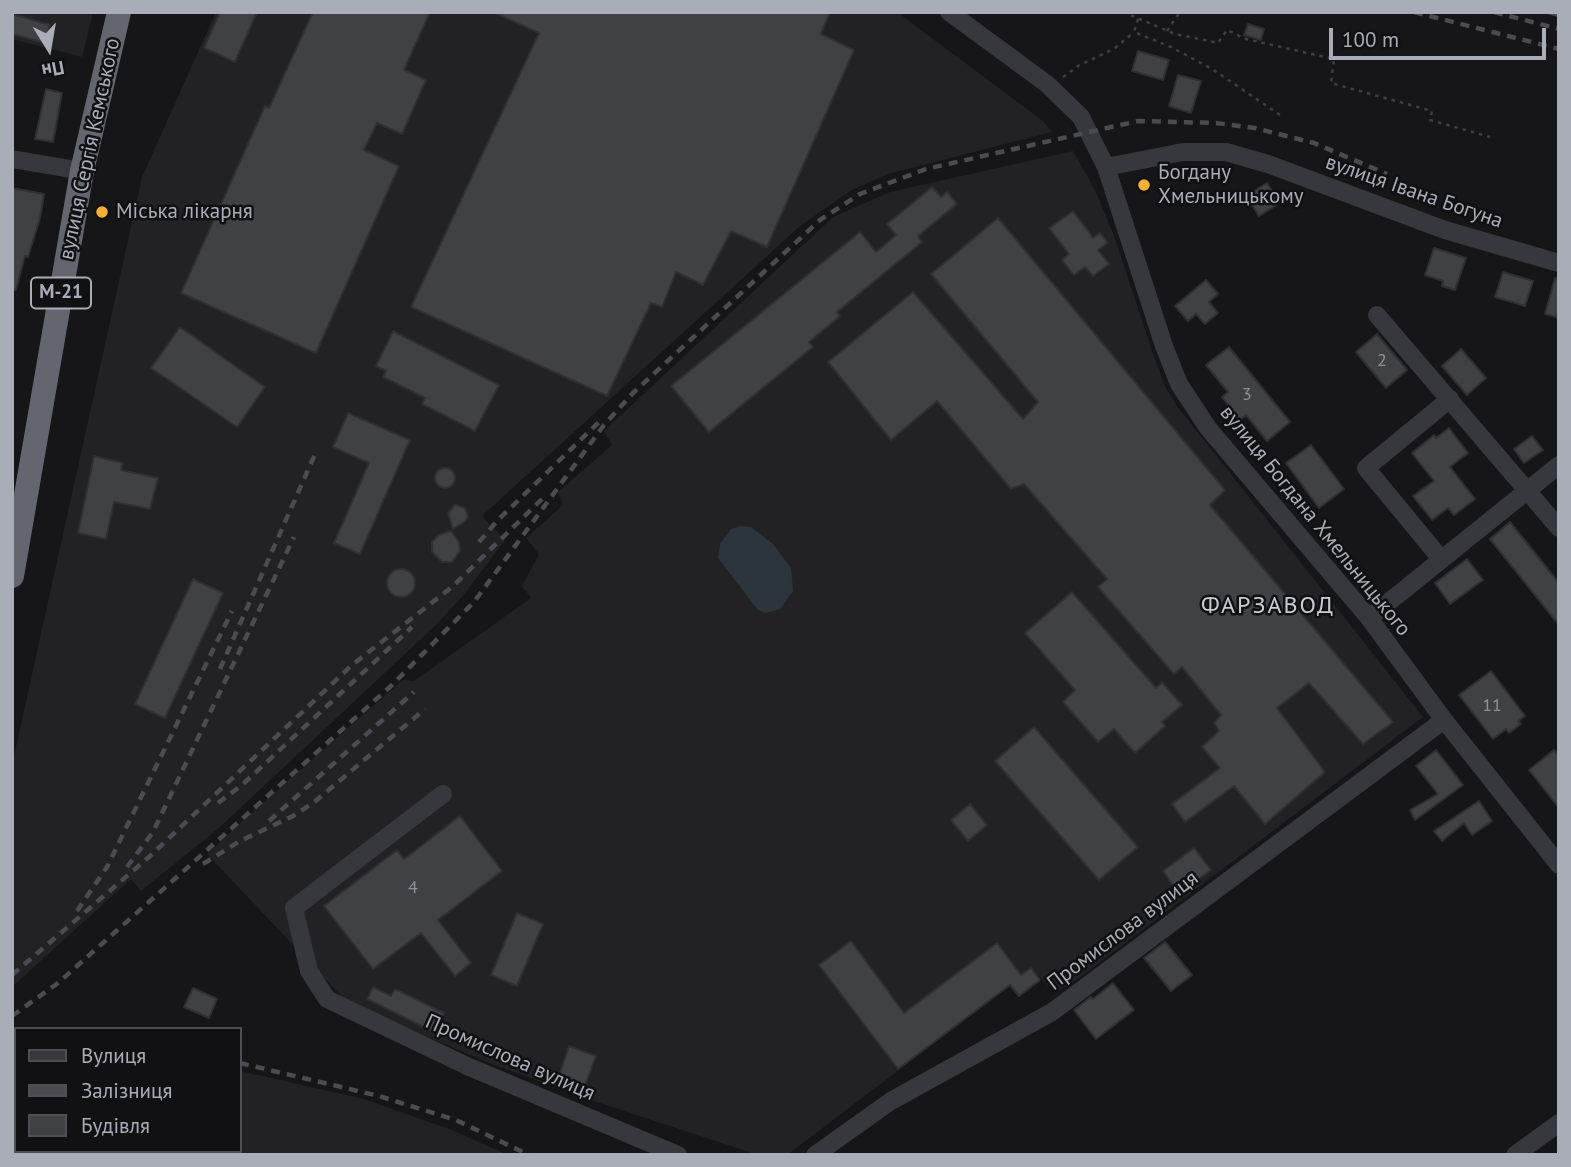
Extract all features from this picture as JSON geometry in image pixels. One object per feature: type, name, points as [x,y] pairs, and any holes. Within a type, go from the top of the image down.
[{"type":"highway","name":"вулиця Сергія Кемського","points":[[12,576],[16,538],[82,171],[119,12]]},
{"type":"street","points":[[949,12],[1051,87],[1081,117],[1106,167]]},
{"type":"street","name":"вулиця Івана Богуна","points":[[1106,167],[1183,152],[1226,152],[1268,164],[1445,230],[1559,263]]},
{"type":"street","points":[[12,159],[82,171]]},
{"type":"street","name":"вулиця Богдана Хмельницького","points":[[1106,167],[1164,346],[1179,384],[1208,428],[1369,618],[1444,720],[1559,865]]},
{"type":"street","points":[[1377,315],[1559,528]]},
{"type":"street","points":[[1441,559],[1366,468],[1450,399]]},
{"type":"street","points":[[1369,618],[1559,465]]},
{"type":"street","name":"Промислова вулиця","points":[[815,1155],[891,1101],[1052,1012],[1444,720]]},
{"type":"street","name":"Промислова вулиця","points":[[443,794],[294,908],[309,971],[327,999],[467,1066],[678,1155]]},
{"type":"street","points":[[1515,1155],[1559,1123]]},
{"type":"path","points":[[1123,12],[1167,31],[1218,43],[1227,30],[1246,39],[1334,59],[1331,83],[1432,111],[1430,120],[1490,137]]},
{"type":"path","points":[[1167,31],[1180,12]]},
{"type":"path","points":[[1051,87],[1078,66],[1115,48],[1134,32],[1138,19]]},
{"type":"path","points":[[1134,32],[1171,47],[1212,69],[1283,117]]},
{"type":"shaded area","points":[[12,12],[93,12],[82,57],[12,39]]},
{"type":"shaded area","points":[[216,12],[897,12],[1043,121],[1052,132],[888,174],[852,190],[800,226],[482,516],[505,540],[462,597],[436,625],[219,828],[141,891],[131,879],[12,987],[12,765],[142,177]]},
{"type":"shaded area","points":[[1073,151],[1095,190],[1115,238],[1152,351],[1165,386],[1177,406],[1423,717],[1079,978],[1055,993],[1032,969],[787,1155],[758,1155],[588,1099],[489,1063],[347,1002],[207,854],[403,680],[414,681],[531,598],[522,586],[539,554],[526,538],[563,505],[558,492],[612,445],[604,431],[833,217],[890,192]]},
{"type":"shaded area","points":[[751,527],[773,544],[791,568],[793,591],[780,609],[766,613],[758,610],[718,558],[720,544],[731,529]]},
{"type":"shaded area","points":[[14,1045],[14,1153],[242,1153],[242,1071],[364,1099],[452,1130],[508,1155],[12,1155]]},
{"type":"building","points":[[220,12],[257,12],[235,62],[204,48]]},
{"type":"building","points":[[313,12],[430,12],[404,70],[426,80],[402,134],[377,123],[364,150],[399,166],[316,353],[181,293],[265,106],[269,108]]},
{"type":"building","points":[[493,12],[830,12],[821,34],[854,50],[767,247],[731,231],[703,285],[676,272],[662,307],[651,303],[607,396],[411,307],[539,33]]},
{"type":"building","points":[[12,14],[50,25],[45,43],[12,34]]},
{"type":"building","points":[[1248,24],[1264,29],[1261,40],[1244,35]]},
{"type":"building","points":[[1138,51],[1169,60],[1163,80],[1132,71]]},
{"type":"building","points":[[1178,75],[1201,81],[1191,113],[1169,106]]},
{"type":"building","points":[[46,89],[62,93],[53,142],[35,139]]},
{"type":"building","points":[[1267,183],[1280,203],[1259,216],[1246,196]]},
{"type":"building","points":[[932,187],[941,197],[947,192],[957,204],[918,236],[922,242],[837,312],[840,316],[809,342],[813,347],[709,432],[671,386],[860,232],[876,252],[896,235],[887,224]]},
{"type":"building","points":[[12,188],[44,194],[40,218],[28,257],[25,256],[16,290],[12,290]]},
{"type":"building","points":[[1073,211],[1093,238],[1100,233],[1108,243],[1098,250],[1109,264],[1093,276],[1085,267],[1074,275],[1062,260],[1069,254],[1049,228]]},
{"type":"building","points":[[998,218],[1225,490],[1210,505],[1393,722],[1363,744],[1309,683],[1277,708],[1325,772],[1265,824],[1234,786],[1185,822],[1172,804],[1220,768],[1202,747],[1219,731],[1214,723],[1221,715],[1182,667],[1174,674],[1098,587],[1107,579],[1024,484],[1011,489],[937,401],[891,440],[828,362],[913,292],[1023,419],[1038,402],[931,274]]},
{"type":"building","points":[[1434,248],[1466,258],[1455,290],[1442,286],[1443,281],[1425,275]]},
{"type":"building","points":[[1503,272],[1533,281],[1525,306],[1495,297]]},
{"type":"building","points":[[1555,278],[1559,279],[1559,318],[1545,314]]},
{"type":"building","points":[[1206,280],[1218,294],[1209,302],[1218,313],[1205,324],[1196,314],[1188,321],[1175,306]]},
{"type":"building","points":[[180,327],[265,387],[237,427],[151,368]]},
{"type":"building","points":[[393,331],[499,385],[475,431],[422,404],[425,398],[383,377],[386,371],[376,366]]},
{"type":"building","points":[[1377,334],[1407,370],[1386,388],[1356,352]]},
{"type":"building","points":[[1229,347],[1290,422],[1267,441],[1246,415],[1240,420],[1222,397],[1228,392],[1206,365]]},
{"type":"building","points":[[1461,349],[1486,378],[1467,395],[1442,366]]},
{"type":"building","points":[[348,413],[410,440],[360,554],[334,543],[369,463],[333,447]]},
{"type":"building","points":[[1449,428],[1468,453],[1450,467],[1475,499],[1454,515],[1448,508],[1432,520],[1413,496],[1434,481],[1412,453],[1434,435],[1436,438]]},
{"type":"building","points":[[1532,436],[1543,450],[1524,463],[1514,449]]},
{"type":"building","points":[[1311,445],[1344,489],[1319,508],[1286,463]]},
{"type":"building","points":[[94,456],[123,463],[121,470],[158,478],[150,509],[114,502],[106,539],[78,533]]},
{"type":"building","points":[[445,468],[452,471],[455,478],[452,485],[445,488],[438,485],[435,478],[438,471]]},
{"type":"building","points":[[455,505],[465,508],[468,517],[453,529],[448,513]]},
{"type":"building","points":[[1510,522],[1559,583],[1559,625],[1490,539]]},
{"type":"building","points":[[451,531],[459,542],[460,551],[452,562],[442,562],[432,552],[432,542],[439,535]]},
{"type":"building","points":[[1467,559],[1483,580],[1450,604],[1435,583]]},
{"type":"building","points":[[401,569],[411,573],[415,583],[411,593],[401,597],[391,593],[387,583],[391,573]]},
{"type":"building","points":[[193,579],[223,593],[165,718],[135,704]]},
{"type":"building","points":[[1072,592],[1156,688],[1162,682],[1182,705],[1162,722],[1165,726],[1135,753],[1114,729],[1098,742],[1063,702],[1075,690],[1025,633]]},
{"type":"building","points":[[1491,671],[1525,716],[1518,721],[1521,724],[1509,733],[1506,729],[1493,739],[1459,695]]},
{"type":"building","points":[[1034,727],[1138,847],[1099,880],[995,761]]},
{"type":"building","points":[[1436,750],[1463,785],[1415,820],[1410,810],[1438,794],[1416,766]]},
{"type":"building","points":[[1554,750],[1559,756],[1559,808],[1529,770]]},
{"type":"building","points":[[1479,801],[1492,821],[1472,835],[1464,823],[1442,841],[1434,831]]},
{"type":"building","points":[[970,804],[987,825],[968,841],[951,820]]},
{"type":"building","points":[[460,816],[502,871],[438,920],[471,963],[455,976],[421,933],[373,969],[324,906],[397,850],[404,859]]},
{"type":"building","points":[[1194,848],[1211,870],[1179,894],[1163,871]]},
{"type":"building","points":[[517,913],[543,924],[517,986],[491,975]]},
{"type":"building","points":[[851,941],[904,1013],[997,943],[1021,975],[1031,968],[1040,980],[1019,996],[1010,985],[898,1069],[819,965]]},
{"type":"building","points":[[1165,942],[1192,975],[1171,991],[1144,958]]},
{"type":"building","points":[[1113,983],[1134,1010],[1096,1039],[1074,1010]]},
{"type":"building","points":[[373,987],[391,996],[395,989],[444,1013],[434,1032],[367,999]]},
{"type":"building","points":[[193,988],[217,999],[209,1018],[184,1007]]},
{"type":"building","points":[[569,1046],[596,1056],[582,1094],[556,1085]]},
{"type":"railway","points":[[1414,12],[1559,49]]},
{"type":"railway","points":[[1494,12],[1559,29]]},
{"type":"railway","points":[[1549,12],[1559,15]]},
{"type":"railway","points":[[12,1016],[58,983],[391,686],[474,602],[604,425],[633,393],[820,220],[860,194],[926,169],[1138,121],[1216,123],[1255,128],[1314,143],[1387,174]]},
{"type":"railway","points":[[479,542],[498,520],[601,420]]},
{"type":"railway","points":[[220,669],[316,452]]},
{"type":"railway","points":[[12,975],[149,857],[352,665],[452,587],[542,499]]},
{"type":"railway","points":[[127,867],[153,832],[294,537]]},
{"type":"railway","points":[[77,911],[107,867],[232,611]]},
{"type":"railway","points":[[218,803],[242,785],[412,627]]},
{"type":"railway","points":[[269,821],[414,692]]},
{"type":"railway","points":[[203,864],[240,841],[293,816],[313,803],[425,709]]},
{"type":"railway","points":[[242,1063],[379,1096],[456,1120],[529,1155]]},
{"type":"place","name":"Богдану Хмельницькому","points":[[1144,185]]},
{"type":"place","name":"Міська лікарня","points":[[102,212]]},
{"type":"district","name":"ФАРЗАВОД","points":[[1268,606]]}]
